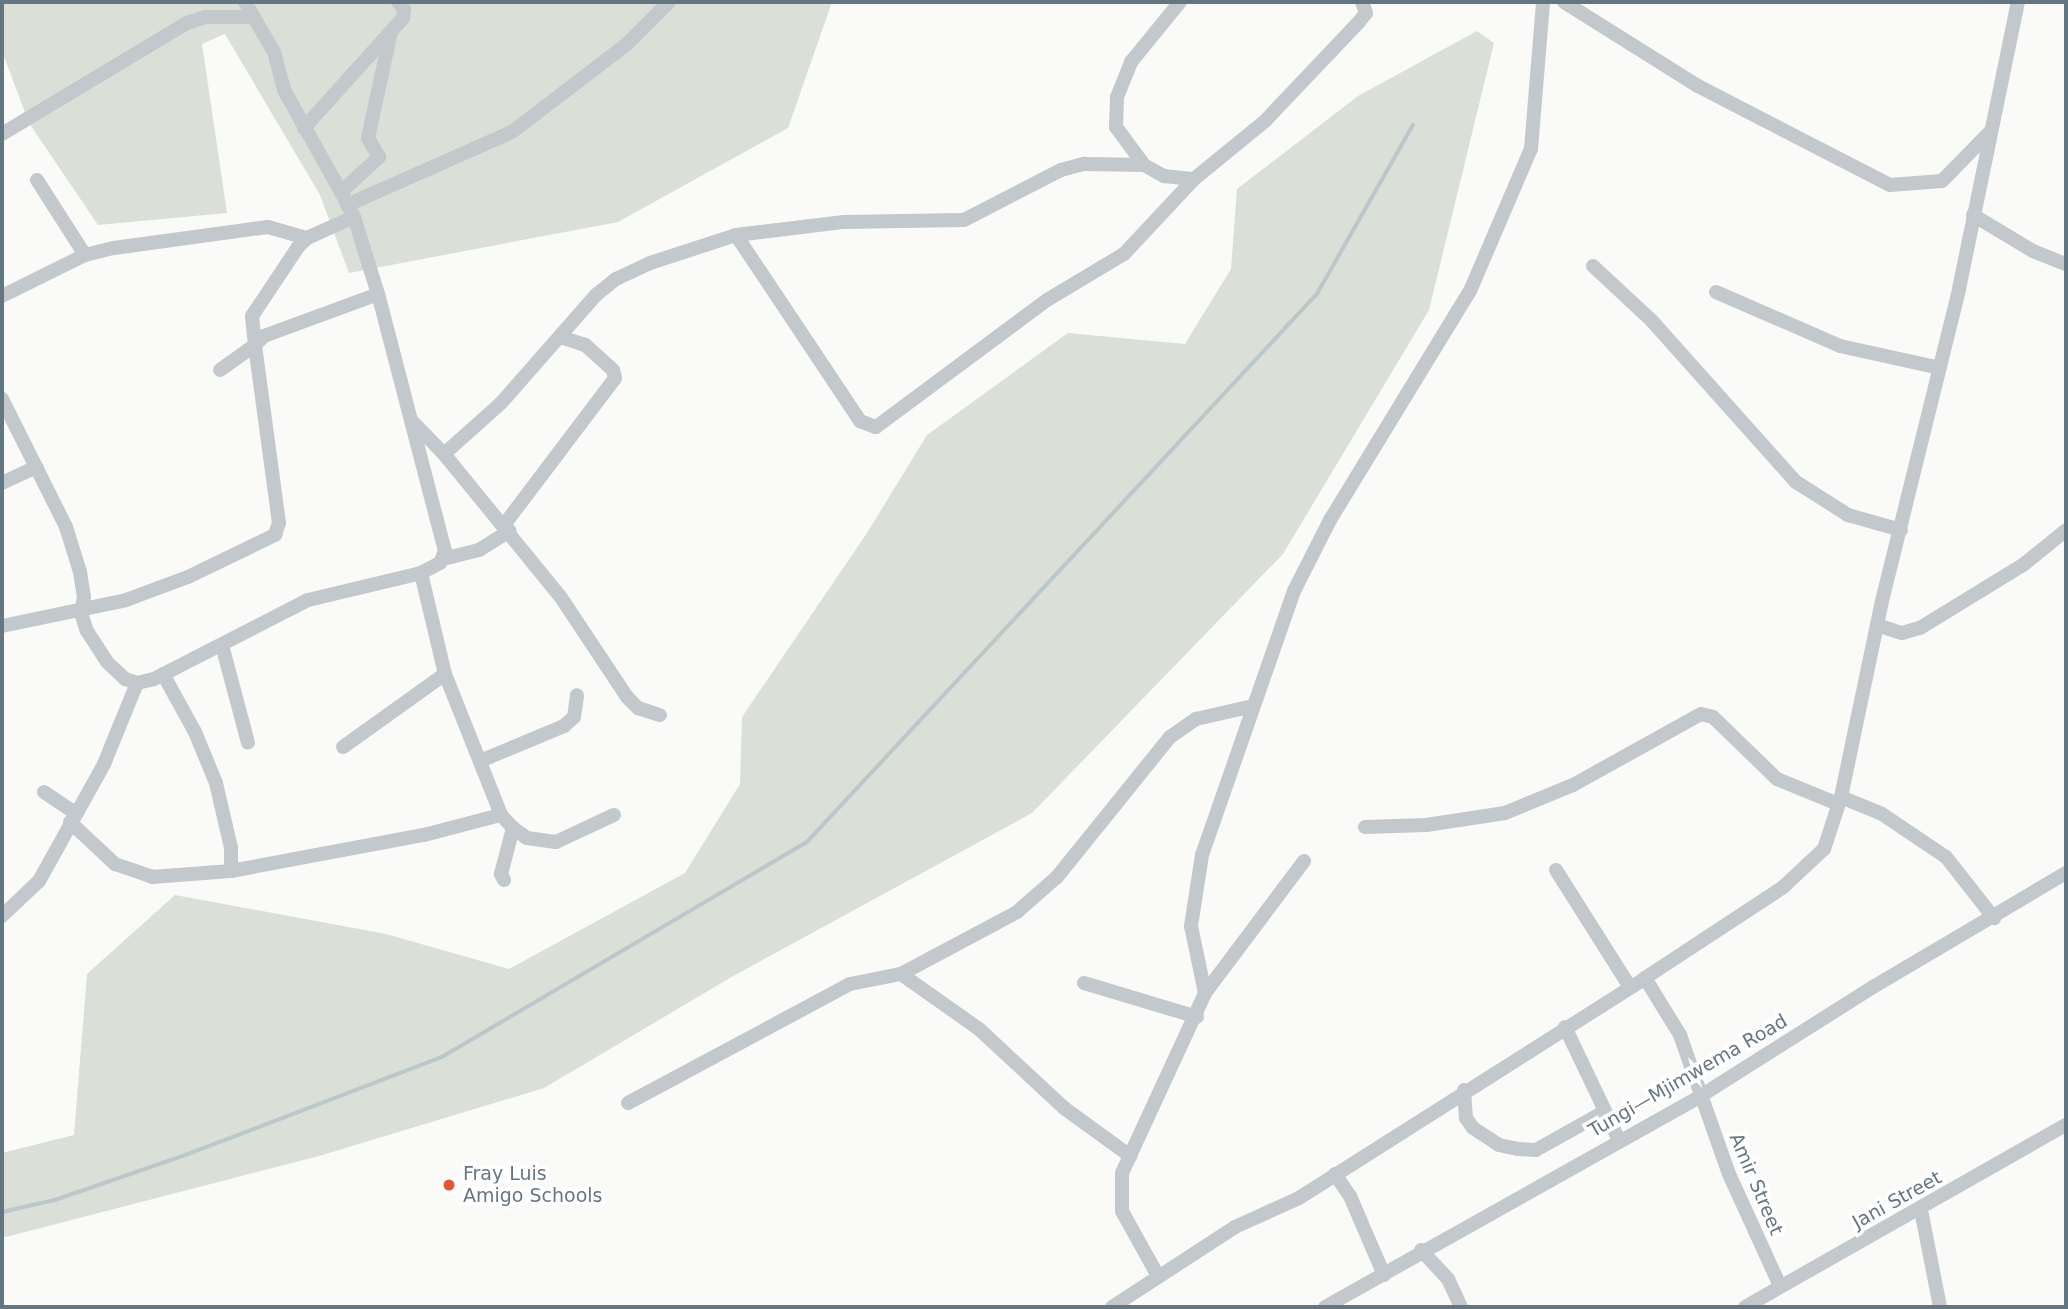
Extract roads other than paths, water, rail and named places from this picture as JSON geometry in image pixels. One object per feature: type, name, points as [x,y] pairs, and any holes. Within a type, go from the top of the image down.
[{"type":"street","points":[[245,2],[274,52],[284,90],[347,205],[378,294],[443,559]]},
{"type":"street","points":[[304,128],[405,14],[398,2]]},
{"type":"street","points":[[2,626],[81,613],[188,578],[275,536],[279,523],[252,316],[307,238],[347,205],[512,132],[627,44],[669,2]]},
{"type":"street","points":[[1180,2],[1131,62],[1117,97],[1116,127],[1144,165],[1164,176],[1194,179]]},
{"type":"street","points":[[736,235],[860,421],[876,427],[1047,300],[1124,254],[1194,179],[1286,98],[1359,22],[1366,13],[1362,2]]},
{"type":"street","points":[[1205,993],[1194,956],[1194,892],[1202,855],[1294,591],[1329,520],[1470,291],[1531,149],[1542,2]]},
{"type":"street","points":[[1563,2],[1698,86],[1890,185],[1942,181],[1991,130]]},
{"type":"street","points":[[1112,1307],[1235,1227],[1335,1174],[1644,978],[1805,869],[1824,849],[1839,800],[1877,625],[1940,368],[2018,2]]},
{"type":"street","points":[[2,134],[187,23],[205,17],[254,17]]},
{"type":"street","points":[[347,205],[379,157],[368,138],[391,32]]},
{"type":"street","points":[[444,454],[500,402],[616,279],[650,262],[736,235],[844,222],[964,220],[1061,170],[1084,164],[1144,165]]},
{"type":"street","points":[[37,180],[85,255]]},
{"type":"street","points":[[1973,215],[2033,251],[2066,264]]},
{"type":"street","points":[[2,296],[85,255],[268,227],[307,238]]},
{"type":"street","points":[[1592,266],[1652,321],[1796,482],[1848,515],[1901,530]]},
{"type":"street","points":[[1716,292],[1839,346],[1940,368]]},
{"type":"street","points":[[220,370],[264,336],[378,294]]},
{"type":"street","points":[[136,683],[163,674],[308,600],[421,573],[443,559],[483,548],[506,528],[615,378],[614,370],[585,345],[560,337]]},
{"type":"street","points":[[2,399],[60,512],[80,572],[85,597],[81,613],[107,662],[136,683]]},
{"type":"street","points":[[410,419],[444,454],[560,596],[627,697],[638,708],[660,715]]},
{"type":"street","points":[[2,483],[36,467]]},
{"type":"street","points":[[1877,625],[1902,633],[1920,628],[2023,565],[2066,530]]},
{"type":"street","points":[[421,573],[445,674],[501,815],[527,838],[556,842],[614,815]]},
{"type":"street","points":[[222,645],[248,743]]},
{"type":"street","points":[[163,674],[195,732],[216,783],[231,848],[231,871]]},
{"type":"street","points":[[343,747],[445,674]]},
{"type":"street","points":[[2,916],[39,881],[72,817],[104,764],[136,683]]},
{"type":"street","points":[[480,761],[564,726],[574,717],[577,695]]},
{"type":"street","points":[[628,1103],[850,984],[901,974],[1017,912],[1042,892],[1127,786],[1184,725],[1214,713],[1253,706]]},
{"type":"street","points":[[1365,827],[1426,825],[1529,804],[1622,760],[1701,714],[1713,718],[1777,779],[1882,814],[1946,857],[1994,918]]},
{"type":"street","points":[[44,792],[72,817],[115,864],[152,877],[231,871],[424,835],[501,815]]},
{"type":"street","points":[[504,880],[501,874],[513,828]]},
{"type":"street","points":[[1158,1276],[1118,1198],[1130,1156],[1205,993],[1304,861]]},
{"type":"street","points":[[1556,870],[1630,987]]},
{"type":"street","name":"Tungi—Mjimwema Road","points":[[1325,1307],[1384,1275],[1422,1250],[1699,1097],[1873,987],[1994,918],[2066,873]]},
{"type":"street","points":[[901,974],[979,1029],[1064,1108],[1130,1156]]},
{"type":"street","name":"Amir Street","points":[[1644,978],[1680,1035],[1699,1097],[1780,1286]]},
{"type":"street","points":[[1084,983],[1196,1017]]},
{"type":"street","points":[[1565,1027],[1619,1140]]},
{"type":"street","points":[[1464,1090],[1466,1118],[1473,1128],[1499,1145],[1518,1149],[1536,1150],[1604,1112]]},
{"type":"street","name":"Jani Street","points":[[1745,1307],[1764,1303],[1780,1286],[1921,1210],[2066,1125]]},
{"type":"street","points":[[1335,1174],[1350,1196],[1384,1275]]},
{"type":"street","points":[[1921,1210],[1940,1307]]},
{"type":"street","points":[[1422,1250],[1448,1279],[1461,1307]]},
{"type":"waterway","points":[[2,1212],[55,1200],[183,1156],[442,1057],[807,842],[1317,294],[1413,125]]},
{"type":"place","name":"Fray Luis Amigo Schools","points":[[449,1185]]}]
